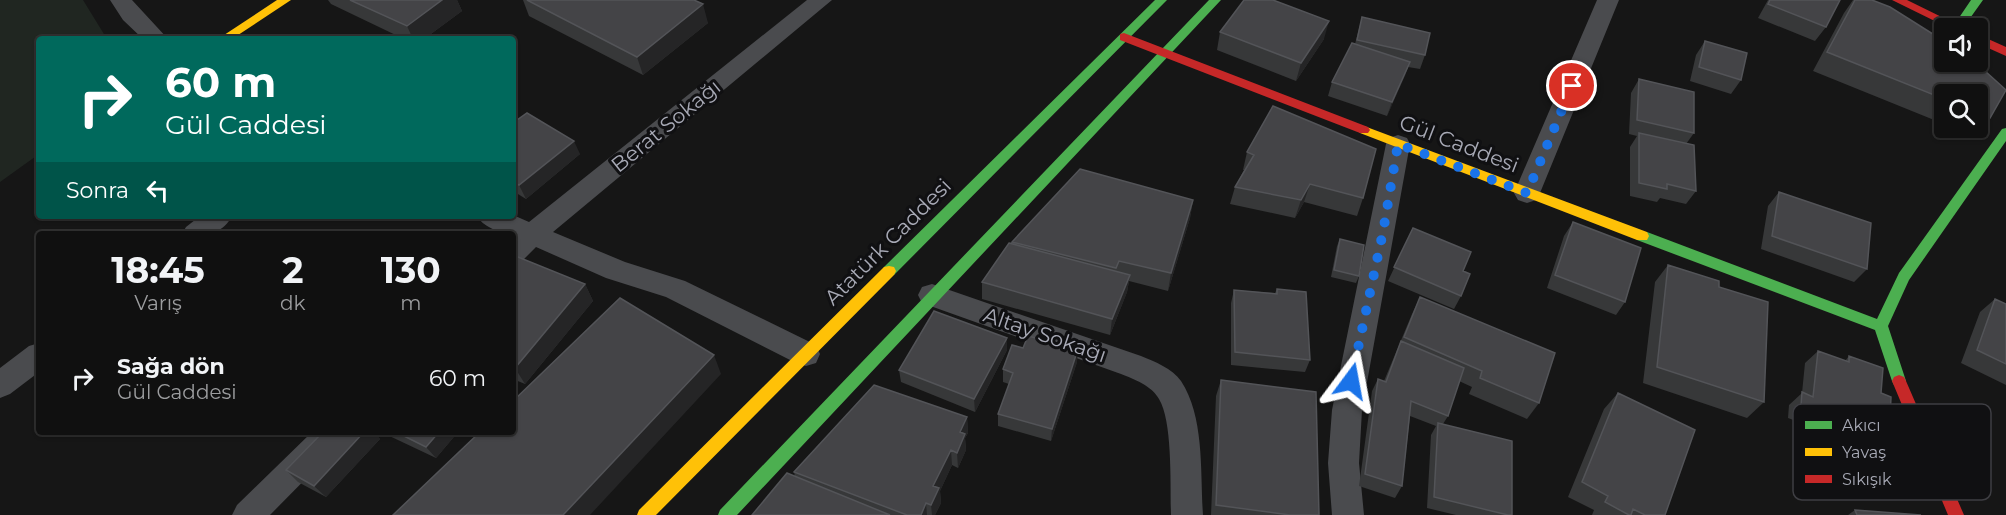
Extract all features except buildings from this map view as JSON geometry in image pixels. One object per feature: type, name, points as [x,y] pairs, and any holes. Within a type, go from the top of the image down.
[{"type":"street","points":[[121,0],[131,15],[154,36]]},
{"type":"street","points":[[229,36],[285,0]]},
{"type":"street","name":"Berat Sokağı","points":[[522,244],[821,0]]},
{"type":"street","name":"Atatürk Caddesi","points":[[645,515],[1161,0]]},
{"type":"street","points":[[726,515],[932,295],[1215,0]]},
{"type":"street","points":[[1527,193],[1608,0]]},
{"type":"street","points":[[1898,0],[1937,18]]},
{"type":"street","points":[[1965,18],[1977,0]]},
{"type":"street","name":"Gül Caddesi","points":[[1124,37],[1398,144],[1881,326]]},
{"type":"street","points":[[1988,43],[2006,52]]},
{"type":"street","points":[[1908,404],[1893,368],[1881,326],[1904,277],[2006,132]]},
{"type":"street","points":[[1348,515],[1343,490],[1342,449],[1351,381],[1383,232],[1398,144]]},
{"type":"street","points":[[199,231],[215,219]]},
{"type":"street","points":[[493,219],[507,231]]},
{"type":"street","points":[[522,244],[675,289],[806,354]]},
{"type":"street","name":"Altay Sokağı","points":[[932,295],[1131,365],[1158,378],[1169,389],[1178,411],[1187,515]]},
{"type":"street","points":[[0,385],[36,357]]},
{"type":"street","points":[[248,515],[329,435]]},
{"type":"street","points":[[1950,500],[1956,515]]},
{"type":"shaded area","points":[[0,0],[83,0],[105,36],[36,36],[36,156],[0,182]]},
{"type":"traffic: fast","points":[[889,271],[1161,0]]},
{"type":"traffic: fast","points":[[726,515],[1215,0]]},
{"type":"traffic: fast","points":[[1964,18],[1977,0]]},
{"type":"traffic: fast","points":[[1899,381],[1881,326],[1904,277],[2006,132]]},
{"type":"traffic: fast","points":[[1642,236],[1881,326]]},
{"type":"traffic: slow","points":[[229,36],[285,0]]},
{"type":"traffic: slow","points":[[1364,130],[1642,236]]},
{"type":"traffic: slow","points":[[645,515],[889,271]]},
{"type":"traffic: jam","points":[[1898,0],[1937,18]]},
{"type":"traffic: jam","points":[[1124,37],[1364,130]]},
{"type":"traffic: jam","points":[[1988,43],[2006,52]]},
{"type":"traffic: jam","points":[[1899,381],[1909,404]]},
{"type":"traffic: jam","points":[[1950,500],[1956,515]]},
{"type":"route","points":[[1351,381],[1383,232],[1398,144],[1527,193],[1572,86]]}]
